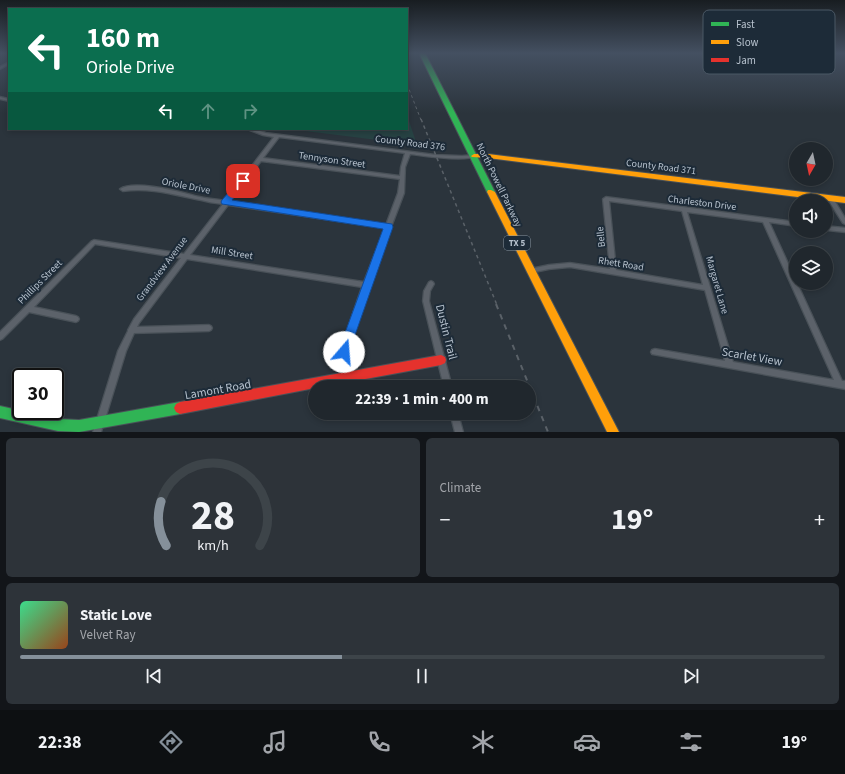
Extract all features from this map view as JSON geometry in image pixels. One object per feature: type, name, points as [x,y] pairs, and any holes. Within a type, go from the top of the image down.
[{"type":"street","name":"North Powell Parkway","points":[[432,73],[530,271],[613,432]]},
{"type":"street","name":"County Road 376","points":[[254,130],[278,135],[408,152],[462,157],[474,156]]},
{"type":"street","name":"Grandview Avenue","points":[[98,428],[122,351],[131,330],[141,313],[278,135]]},
{"type":"street","points":[[343,379],[344,352],[366,285],[401,193],[403,167],[408,152]]},
{"type":"street","name":"County Road 371","points":[[474,156],[488,156],[797,194]]},
{"type":"street","name":"Tennyson Street","points":[[260,159],[402,178]]},
{"type":"street","name":"Oriole Drive","points":[[123,189],[142,188],[388,227]]},
{"type":"street","name":"County Road 371","points":[[833,198],[845,200]]},
{"type":"street","name":"Charleston Drive","points":[[606,199],[789,223]]},
{"type":"street","name":"Belle","points":[[606,199],[613,272]]},
{"type":"street","points":[[833,203],[845,222]]},
{"type":"street","name":"Margaret Lane","points":[[684,209],[730,366]]},
{"type":"street","points":[[765,220],[842,385]]},
{"type":"street","points":[[833,229],[845,230]]},
{"type":"street","name":"Mill Street","points":[[94,242],[366,285]]},
{"type":"street","name":"Phillips Street","points":[[0,337],[94,242]]},
{"type":"street","name":"Rhett Road","points":[[530,271],[570,265],[707,288]]},
{"type":"street","name":"Dustin Trail","points":[[431,284],[427,291],[426,302],[446,380]]},
{"type":"street","points":[[28,309],[76,319]]},
{"type":"street","points":[[131,330],[210,328]]},
{"type":"street","name":"Scarlet View","points":[[655,352],[842,385]]},
{"type":"street","name":"Lamont Road","points":[[0,412],[58,425],[98,428],[441,360]]},
{"type":"street","points":[[456,420],[459,432]]},
{"type":"green space","points":[[408,118],[417,145],[297,130],[408,130]]},
{"type":"railway","points":[[408,87],[421,120]]},
{"type":"railway","points":[[421,119],[497,305]]},
{"type":"railway","points":[[496,304],[548,432]]},
{"type":"traffic: fast","points":[[432,73],[491,192]]},
{"type":"traffic: fast","points":[[0,412],[58,425],[79,426],[180,408]]},
{"type":"traffic: slow","points":[[474,156],[488,156],[845,200]]},
{"type":"traffic: slow","points":[[491,192],[613,432]]},
{"type":"traffic: jam","points":[[180,408],[441,360]]},
{"type":"route","points":[[243,181],[225,202],[388,227],[366,285],[344,352]]}]
